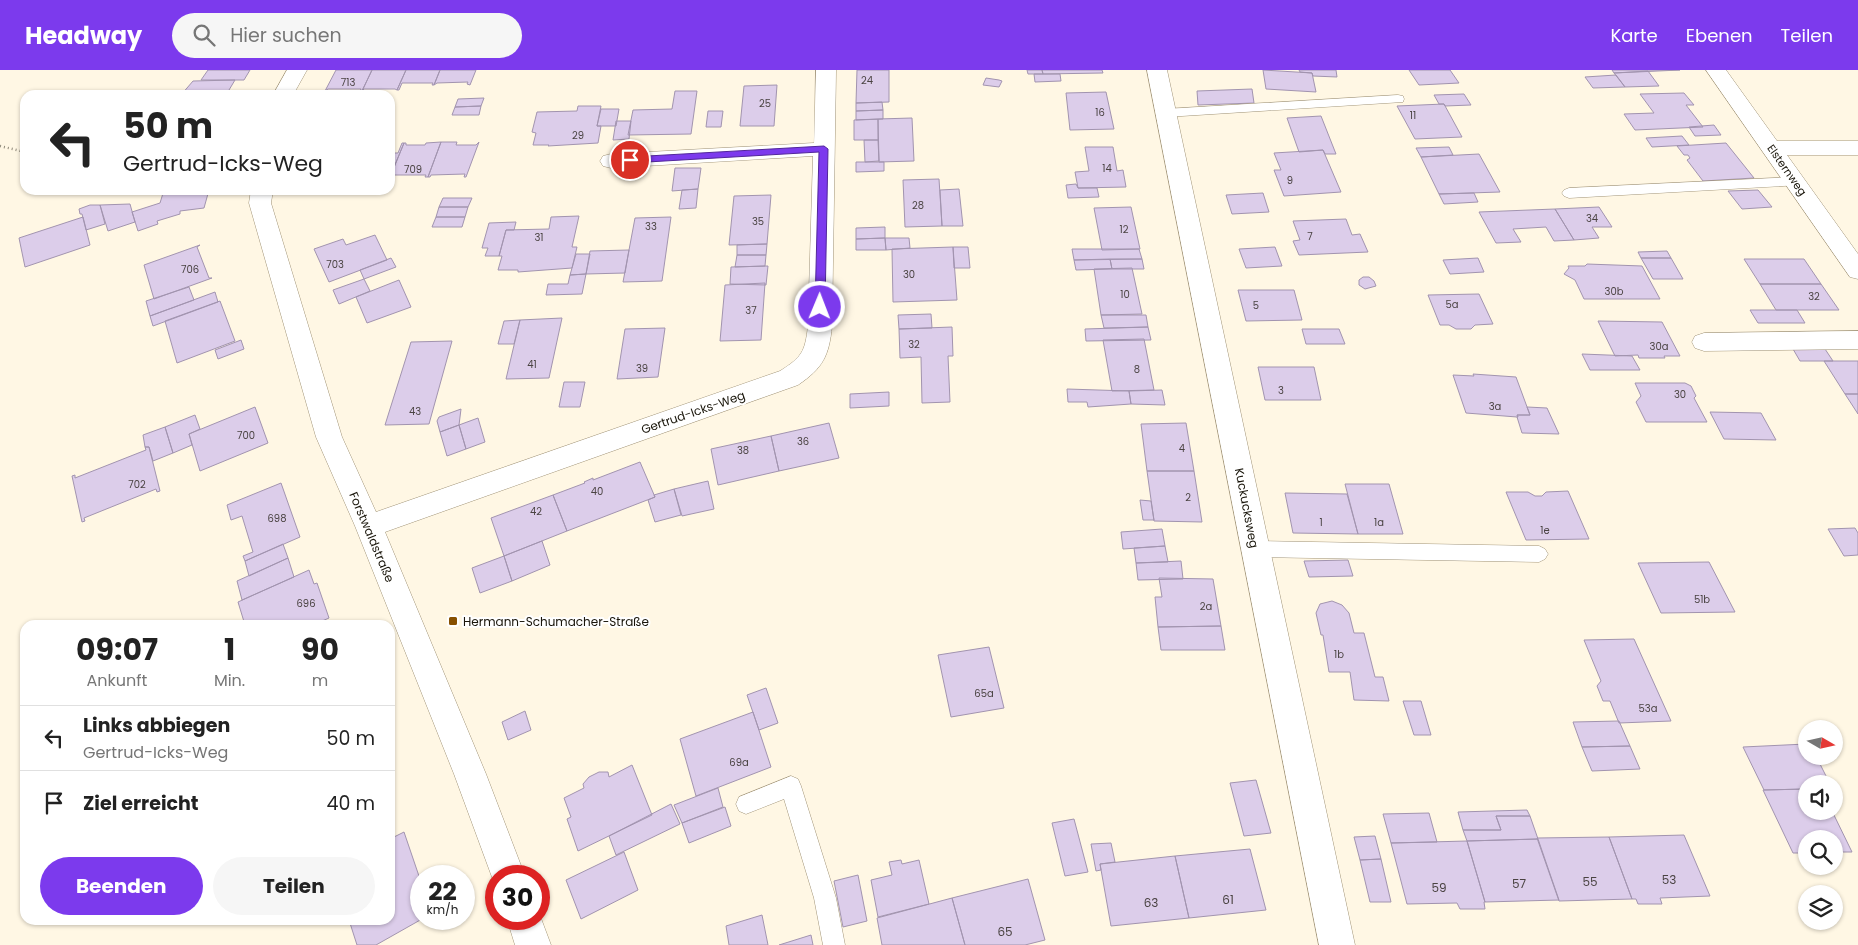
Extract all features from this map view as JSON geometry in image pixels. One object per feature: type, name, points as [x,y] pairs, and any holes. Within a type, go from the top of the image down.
[{"type":"street","points":[[286,90],[297,70]]},
{"type":"street","name":"Gertrud-Icks-Weg","points":[[369,526],[789,378],[810,364],[818,346],[820,326],[826,70]]},
{"type":"street","name":"Kuckucksweg","points":[[1157,70],[1337,945]]},
{"type":"street","name":"Elsternweg","points":[[1716,70],[1858,271]]},
{"type":"street","points":[[1772,148],[1858,148]]},
{"type":"street","points":[[611,161],[824,149]]},
{"type":"street","name":"Forstwaldstraße","points":[[261,195],[260,203],[329,437],[369,526],[470,774],[504,865]]},
{"type":"street","points":[[1704,342],[1858,340]]},
{"type":"street","points":[[528,930],[533,945]]},
{"type":"lane","points":[[1166,113],[1398,99]]},
{"type":"lane","points":[[1569,193],[1796,182]]},
{"type":"lane","points":[[1255,549],[1538,554]]},
{"type":"lane","points":[[746,804],[791,786],[825,898],[834,945]]},
{"type":"path","points":[[0,146],[20,151]]},
{"type":"building","points":[[208,70],[250,70],[244,80],[201,80]]},
{"type":"building","points":[[336,70],[372,70],[362,90],[326,90]]},
{"type":"building","points":[[372,70],[406,70],[397,90],[362,90]]},
{"type":"building","points":[[406,70],[440,70],[434,85],[432,85],[433,83],[402,83],[399,90],[397,90]]},
{"type":"building","points":[[440,70],[476,70],[470,85],[467,84],[468,82],[437,83],[434,85]]},
{"type":"building","points":[[857,70],[889,70],[889,102],[856,103]]},
{"type":"building","points":[[1027,70],[1042,70],[1043,74],[1028,74]]},
{"type":"building","points":[[1042,70],[1102,70],[1103,73],[1043,74]]},
{"type":"building","points":[[1263,70],[1312,73],[1316,92],[1266,89]]},
{"type":"building","points":[[1299,70],[1336,70],[1337,77],[1313,76],[1312,73],[1300,72]]},
{"type":"building","points":[[1409,70],[1450,70],[1459,83],[1419,85]]},
{"type":"building","points":[[1612,70],[1680,70],[1614,73]]},
{"type":"building","points":[[1648,71],[1659,86],[1625,87],[1614,73]]},
{"type":"building","points":[[1034,74],[1060,74],[1061,81],[1035,82]]},
{"type":"building","points":[[1616,75],[1625,87],[1593,88],[1585,77]]},
{"type":"building","points":[[986,78],[1002,81],[999,87],[983,85]]},
{"type":"building","points":[[235,80],[229,90],[185,90],[193,81]]},
{"type":"building","points":[[777,85],[774,126],[740,126],[744,86]]},
{"type":"building","points":[[1252,89],[1254,103],[1198,105],[1197,91]]},
{"type":"building","points":[[675,91],[697,91],[691,134],[628,135],[633,110],[672,109]]},
{"type":"building","points":[[1106,92],[1114,129],[1070,130],[1066,93]]},
{"type":"building","points":[[1684,93],[1694,105],[1686,105],[1703,127],[1635,130],[1624,114],[1654,113],[1640,94]]},
{"type":"building","points":[[1464,94],[1471,105],[1445,106],[1444,104],[1439,104],[1434,95]]},
{"type":"building","points":[[484,98],[481,106],[455,107],[458,99]]},
{"type":"building","points":[[882,102],[883,110],[856,111],[856,103]]},
{"type":"building","points":[[1444,104],[1462,137],[1415,139],[1397,106]]},
{"type":"building","points":[[481,106],[479,115],[452,115],[455,107]]},
{"type":"building","points":[[578,106],[601,106],[597,126],[601,126],[598,143],[533,145],[536,133],[532,132],[537,112],[577,111]]},
{"type":"building","points":[[601,109],[619,109],[616,126],[597,126]]},
{"type":"building","points":[[883,110],[883,119],[856,120],[856,111]]},
{"type":"building","points":[[708,111],[723,111],[721,127],[706,127]]},
{"type":"building","points":[[1321,116],[1336,154],[1325,154],[1323,150],[1299,152],[1287,118]]},
{"type":"building","points":[[912,118],[914,161],[879,162],[878,119]]},
{"type":"building","points":[[878,119],[878,140],[854,140],[854,120]]},
{"type":"building","points":[[616,121],[631,121],[629,139],[613,140]]},
{"type":"building","points":[[1714,125],[1721,135],[1695,136],[1689,127]]},
{"type":"building","points":[[1682,136],[1689,145],[1652,147],[1646,138]]},
{"type":"building","points":[[864,140],[878,140],[879,161],[865,162]]},
{"type":"building","points":[[441,142],[457,142],[456,145],[476,145],[479,142],[466,177],[464,177],[465,174],[431,175],[428,177]]},
{"type":"building","points":[[441,142],[428,177],[425,177],[426,175],[395,175],[395,165],[404,143],[406,145],[425,145],[426,143]]},
{"type":"building","points":[[402,143],[404,143],[395,165],[395,153],[398,153]]},
{"type":"building","points":[[1726,143],[1754,178],[1703,181],[1687,160],[1690,158],[1688,155],[1684,155],[1677,146]]},
{"type":"building","points":[[1085,147],[1113,147],[1117,171],[1123,170],[1126,187],[1078,188],[1075,172],[1089,171]]},
{"type":"building","points":[[1449,147],[1453,155],[1421,157],[1416,148]]},
{"type":"building","points":[[1323,150],[1341,192],[1284,196],[1274,170],[1281,170],[1274,153]]},
{"type":"building","points":[[1479,154],[1500,192],[1439,194],[1421,157]]},
{"type":"building","points":[[856,162],[884,162],[884,171],[856,172]]},
{"type":"building","points":[[675,168],[701,168],[698,189],[672,191]]},
{"type":"building","points":[[939,179],[942,226],[905,227],[903,180]]},
{"type":"building","points":[[1076,184],[1078,188],[1097,188],[1099,197],[1068,198],[1066,185]]},
{"type":"building","points":[[698,189],[696,208],[679,209],[682,190]]},
{"type":"building","points":[[959,189],[963,226],[942,226],[940,190]]},
{"type":"building","points":[[1758,190],[1772,207],[1742,209],[1728,191]]},
{"type":"building","points":[[1263,193],[1269,212],[1232,214],[1226,195]]},
{"type":"building","points":[[1474,193],[1478,202],[1444,204],[1439,194]]},
{"type":"building","points":[[162,195],[208,195],[204,208],[180,211],[180,214],[157,221],[158,224],[138,231],[132,212],[160,203]]},
{"type":"building","points":[[771,195],[767,244],[729,245],[734,196]]},
{"type":"building","points":[[443,198],[472,198],[468,207],[439,207]]},
{"type":"building","points":[[130,204],[135,222],[108,231],[100,205]]},
{"type":"building","points":[[90,205],[100,205],[105,224],[86,230],[79,209]]},
{"type":"building","points":[[439,207],[468,207],[465,217],[436,217]]},
{"type":"building","points":[[1131,207],[1140,249],[1102,250],[1094,208]]},
{"type":"building","points":[[1599,207],[1612,227],[1592,227],[1599,238],[1574,240],[1555,209]]},
{"type":"building","points":[[1555,209],[1574,240],[1554,241],[1546,227],[1513,229],[1521,242],[1496,243],[1479,212]]},
{"type":"building","points":[[579,216],[572,247],[577,247],[572,268],[518,272],[518,270],[498,270],[502,256],[499,256],[506,230],[549,229],[551,217]]},
{"type":"building","points":[[83,217],[90,245],[25,267],[19,238]]},
{"type":"building","points":[[436,217],[465,217],[462,227],[432,227]]},
{"type":"building","points":[[671,217],[662,281],[623,282],[635,218]]},
{"type":"building","points":[[1346,219],[1352,235],[1360,234],[1368,252],[1299,255],[1293,241],[1300,240],[1293,221]]},
{"type":"building","points":[[516,222],[514,230],[506,230],[499,256],[485,256],[488,248],[482,248],[489,223]]},
{"type":"building","points":[[885,227],[885,238],[856,239],[856,228]]},
{"type":"building","points":[[375,235],[387,260],[329,282],[314,249],[343,239],[346,245]]},
{"type":"building","points":[[885,238],[886,250],[856,250],[856,239]]},
{"type":"building","points":[[885,238],[909,238],[910,248],[886,250]]},
{"type":"building","points":[[767,244],[766,255],[737,255],[737,245]]},
{"type":"building","points":[[200,245],[197,247],[209,278],[212,278],[154,299],[144,265]]},
{"type":"building","points":[[953,247],[968,247],[970,268],[954,268]]},
{"type":"building","points":[[953,247],[957,300],[893,302],[892,249]]},
{"type":"building","points":[[1275,247],[1282,266],[1246,268],[1239,249]]},
{"type":"building","points":[[1072,249],[1139,249],[1142,259],[1074,260]]},
{"type":"building","points":[[629,250],[625,273],[586,274],[590,251]]},
{"type":"building","points":[[1667,251],[1671,258],[1641,258],[1638,252]]},
{"type":"building","points":[[576,254],[590,254],[586,274],[570,275]]},
{"type":"building","points":[[737,255],[766,255],[765,266],[735,267]]},
{"type":"building","points":[[391,258],[396,267],[364,279],[360,270]]},
{"type":"building","points":[[1478,258],[1484,272],[1450,274],[1443,260]]},
{"type":"building","points":[[1641,258],[1671,258],[1683,279],[1653,279]]},
{"type":"building","points":[[1110,259],[1112,269],[1076,270],[1074,260]]},
{"type":"building","points":[[1110,259],[1142,259],[1144,269],[1112,269]]},
{"type":"building","points":[[1744,259],[1804,259],[1821,284],[1760,284]]},
{"type":"building","points":[[1587,264],[1642,266],[1660,299],[1584,299],[1575,280],[1564,274],[1569,268],[1568,266],[1585,266]]},
{"type":"building","points":[[768,266],[766,285],[730,284],[731,267]]},
{"type":"building","points":[[1132,268],[1142,314],[1101,315],[1094,269]]},
{"type":"building","points":[[586,274],[582,294],[546,295],[548,284],[568,284],[570,275]]},
{"type":"building","points":[[1363,277],[1369,277],[1376,286],[1365,289],[1359,285],[1359,280]]},
{"type":"building","points":[[364,279],[370,291],[339,304],[333,290]]},
{"type":"building","points":[[399,280],[411,307],[367,323],[356,297]]},
{"type":"building","points":[[765,283],[761,340],[720,341],[725,285]]},
{"type":"building","points":[[1760,284],[1821,284],[1839,310],[1776,310]]},
{"type":"building","points":[[189,287],[194,300],[150,316],[146,301]]},
{"type":"building","points":[[1238,290],[1294,290],[1302,320],[1246,321]]},
{"type":"building","points":[[215,292],[218,302],[153,326],[150,316]]},
{"type":"building","points":[[1479,294],[1493,324],[1475,325],[1471,329],[1456,329],[1449,325],[1440,325],[1428,295]]},
{"type":"building","points":[[220,301],[235,341],[177,363],[165,321]]},
{"type":"building","points":[[1750,310],[1797,310],[1805,323],[1758,323]]},
{"type":"building","points":[[931,314],[932,328],[899,329],[898,315]]},
{"type":"building","points":[[1101,315],[1146,315],[1148,327],[1104,328]]},
{"type":"building","points":[[562,318],[549,378],[506,379],[520,320]]},
{"type":"building","points":[[520,320],[514,344],[498,344],[504,321]]},
{"type":"building","points":[[1598,321],[1662,322],[1680,356],[1639,358],[1638,355],[1615,356]]},
{"type":"building","points":[[952,327],[953,356],[948,356],[950,402],[922,403],[921,357],[900,358],[899,329]]},
{"type":"building","points":[[1148,327],[1151,340],[1086,341],[1085,329]]},
{"type":"building","points":[[665,328],[658,377],[617,379],[625,329]]},
{"type":"building","points":[[1302,329],[1339,329],[1345,344],[1306,344]]},
{"type":"building","points":[[1144,339],[1154,390],[1112,391],[1103,340]]},
{"type":"building","points":[[241,340],[244,349],[218,359],[215,350]]},
{"type":"building","points":[[452,341],[429,424],[385,425],[411,342]]},
{"type":"building","points":[[1793,349],[1825,349],[1833,361],[1800,361]]},
{"type":"building","points":[[1582,354],[1632,356],[1640,370],[1590,370]]},
{"type":"building","points":[[1824,361],[1858,361],[1858,394],[1845,394]]},
{"type":"building","points":[[1258,367],[1314,367],[1321,400],[1265,400]]},
{"type":"building","points":[[1473,374],[1516,377],[1530,415],[1517,415],[1517,417],[1466,413],[1453,375],[1474,376]]},
{"type":"building","points":[[564,382],[585,382],[580,407],[559,407]]},
{"type":"building","points":[[1635,383],[1685,383],[1691,386],[1696,396],[1694,398],[1707,422],[1646,422],[1636,402],[1641,396]]},
{"type":"building","points":[[1067,389],[1129,391],[1131,404],[1088,407],[1087,402],[1068,402]]},
{"type":"building","points":[[1162,390],[1165,405],[1131,404],[1129,391]]},
{"type":"building","points":[[889,392],[889,406],[850,408],[850,394]]},
{"type":"building","points":[[1845,394],[1858,394],[1858,414]]},
{"type":"building","points":[[255,407],[268,443],[200,471],[189,434]]},
{"type":"building","points":[[1527,407],[1547,408],[1559,434],[1522,433],[1517,415],[1530,415]]},
{"type":"building","points":[[461,409],[459,425],[440,432],[437,421],[439,417]]},
{"type":"building","points":[[1710,412],[1761,413],[1776,440],[1724,439]]},
{"type":"building","points":[[195,415],[200,429],[189,434],[192,445],[173,453],[165,427]]},
{"type":"building","points":[[478,418],[485,442],[466,449],[459,425]]},
{"type":"building","points":[[829,423],[839,458],[779,471],[771,436]]},
{"type":"building","points":[[1186,423],[1194,471],[1147,471],[1141,424]]},
{"type":"building","points":[[459,425],[466,449],[447,456],[440,432]]},
{"type":"building","points":[[165,427],[173,453],[153,461],[149,447],[145,447],[143,435]]},
{"type":"building","points":[[771,436],[779,471],[718,485],[711,449]]},
{"type":"building","points":[[145,447],[149,447],[160,491],[157,492],[156,489],[84,518],[85,521],[82,522],[72,476],[75,475],[75,478],[146,450]]},
{"type":"building","points":[[640,462],[655,497],[567,531],[553,495],[593,478],[593,480]]},
{"type":"building","points":[[1147,471],[1194,471],[1202,522],[1154,521]]},
{"type":"building","points":[[708,481],[714,509],[682,516],[674,489]]},
{"type":"building","points":[[281,483],[300,537],[245,561],[243,556],[253,552],[242,516],[231,520],[227,505]]},
{"type":"building","points":[[1345,484],[1389,484],[1403,534],[1358,534]]},
{"type":"building","points":[[674,489],[681,515],[655,522],[648,500],[655,497],[654,495]]},
{"type":"building","points":[[1568,491],[1589,539],[1526,540],[1506,492],[1528,492],[1535,496],[1542,496],[1546,492]]},
{"type":"building","points":[[1285,493],[1347,494],[1358,534],[1293,533]]},
{"type":"building","points":[[553,495],[567,531],[504,556],[491,518]]},
{"type":"building","points":[[1140,500],[1151,501],[1154,520],[1143,520]]},
{"type":"building","points":[[1855,528],[1858,533],[1858,555],[1844,556],[1828,529]]},
{"type":"building","points":[[1162,529],[1165,546],[1123,549],[1121,532]]},
{"type":"building","points":[[542,541],[550,565],[512,581],[504,556]]},
{"type":"building","points":[[283,544],[288,558],[249,576],[245,561]]},
{"type":"building","points":[[1165,546],[1168,562],[1136,563],[1134,548]]},
{"type":"building","points":[[504,556],[512,581],[480,593],[472,568]]},
{"type":"building","points":[[288,558],[294,577],[242,600],[237,581]]},
{"type":"building","points":[[1348,560],[1353,576],[1309,577],[1304,561]]},
{"type":"building","points":[[1181,561],[1183,579],[1138,580],[1136,563]]},
{"type":"building","points":[[1709,562],[1735,612],[1661,613],[1638,563]]},
{"type":"building","points":[[309,570],[314,584],[317,583],[329,618],[324,620],[243,620],[238,602]]},
{"type":"building","points":[[1159,578],[1213,579],[1221,626],[1158,627],[1155,597],[1162,597]]},
{"type":"building","points":[[1332,601],[1342,605],[1349,613],[1354,633],[1364,633],[1375,677],[1383,677],[1389,701],[1354,700],[1350,672],[1329,672],[1323,635],[1321,635],[1316,613],[1320,604]]},
{"type":"building","points":[[1221,626],[1225,650],[1161,650],[1158,627]]},
{"type":"building","points":[[1634,639],[1671,721],[1619,723],[1610,701],[1603,701],[1597,686],[1601,681],[1584,640]]},
{"type":"building","points":[[989,647],[1004,708],[951,717],[938,655]]},
{"type":"building","points":[[766,688],[778,723],[759,730],[747,695]]},
{"type":"building","points":[[1403,701],[1421,701],[1431,735],[1414,735]]},
{"type":"building","points":[[525,711],[531,730],[508,740],[502,722]]},
{"type":"building","points":[[753,712],[771,767],[696,796],[680,739]]},
{"type":"building","points":[[1619,721],[1630,746],[1582,747],[1573,722]]},
{"type":"building","points":[[1798,744],[1798,765],[1820,765],[1826,775],[1798,775],[1798,789],[1764,790],[1743,747]]},
{"type":"building","points":[[1630,746],[1640,769],[1592,771],[1582,747]]},
{"type":"building","points":[[632,765],[652,815],[578,851],[567,819],[571,817],[564,798],[584,788],[583,784],[589,777],[599,772],[608,772],[609,777]]},
{"type":"building","points":[[1256,780],[1271,833],[1244,836],[1230,783]]},
{"type":"building","points":[[718,788],[723,807],[682,823],[674,805]]},
{"type":"building","points":[[1798,789],[1798,820],[1836,820],[1841,830],[1798,830],[1798,853],[1793,853],[1763,790]]},
{"type":"building","points":[[671,804],[680,824],[616,855],[609,836]]},
{"type":"building","points":[[725,807],[731,826],[689,843],[682,823]]},
{"type":"building","points":[[1527,810],[1530,816],[1496,816],[1501,830],[1463,830],[1458,812]]},
{"type":"building","points":[[1429,813],[1437,842],[1391,843],[1383,814]]},
{"type":"building","points":[[1496,816],[1530,816],[1538,839],[1467,841],[1463,830],[1501,830]]},
{"type":"building","points":[[1074,819],[1088,872],[1065,876],[1052,823]]},
{"type":"building","points":[[404,832],[415,865],[410,865],[410,926],[376,945],[357,945],[351,925],[395,925],[395,836]]},
{"type":"building","points":[[1843,834],[1852,852],[1843,852]]},
{"type":"building","points":[[1684,835],[1710,896],[1660,898],[1662,904],[1638,904],[1636,899],[1632,899],[1609,837]]},
{"type":"building","points":[[1375,836],[1381,859],[1360,860],[1354,837]]},
{"type":"building","points":[[1609,837],[1632,899],[1559,901],[1537,838]]},
{"type":"building","points":[[1538,839],[1559,900],[1485,902],[1467,841]]},
{"type":"building","points":[[1467,841],[1485,902],[1485,909],[1460,909],[1457,903],[1407,904],[1391,843]]},
{"type":"building","points":[[1111,843],[1115,862],[1100,864],[1101,870],[1096,871],[1091,844]]},
{"type":"building","points":[[1250,849],[1266,910],[1189,918],[1175,856]]},
{"type":"building","points":[[624,852],[638,890],[581,919],[566,880]]},
{"type":"building","points":[[1175,856],[1189,918],[1111,926],[1100,864]]},
{"type":"building","points":[[1381,859],[1391,902],[1370,902],[1360,860]]},
{"type":"building","points":[[901,860],[902,864],[919,860],[929,904],[878,917],[871,880],[892,875],[889,862]]},
{"type":"building","points":[[858,875],[867,921],[843,927],[834,881]]},
{"type":"building","points":[[1028,879],[1045,940],[1025,945],[965,945],[952,898]]},
{"type":"building","points":[[952,898],[965,945],[882,945],[877,918]]},
{"type":"building","points":[[762,915],[768,945],[729,945],[726,926]]},
{"type":"building","points":[[811,935],[813,945],[779,945]]},
{"type":"place","name":"Hermann-Schumacher-Straße","points":[[453,621]]},
{"type":"route","points":[[630,160],[824,149],[820,307]]}]
